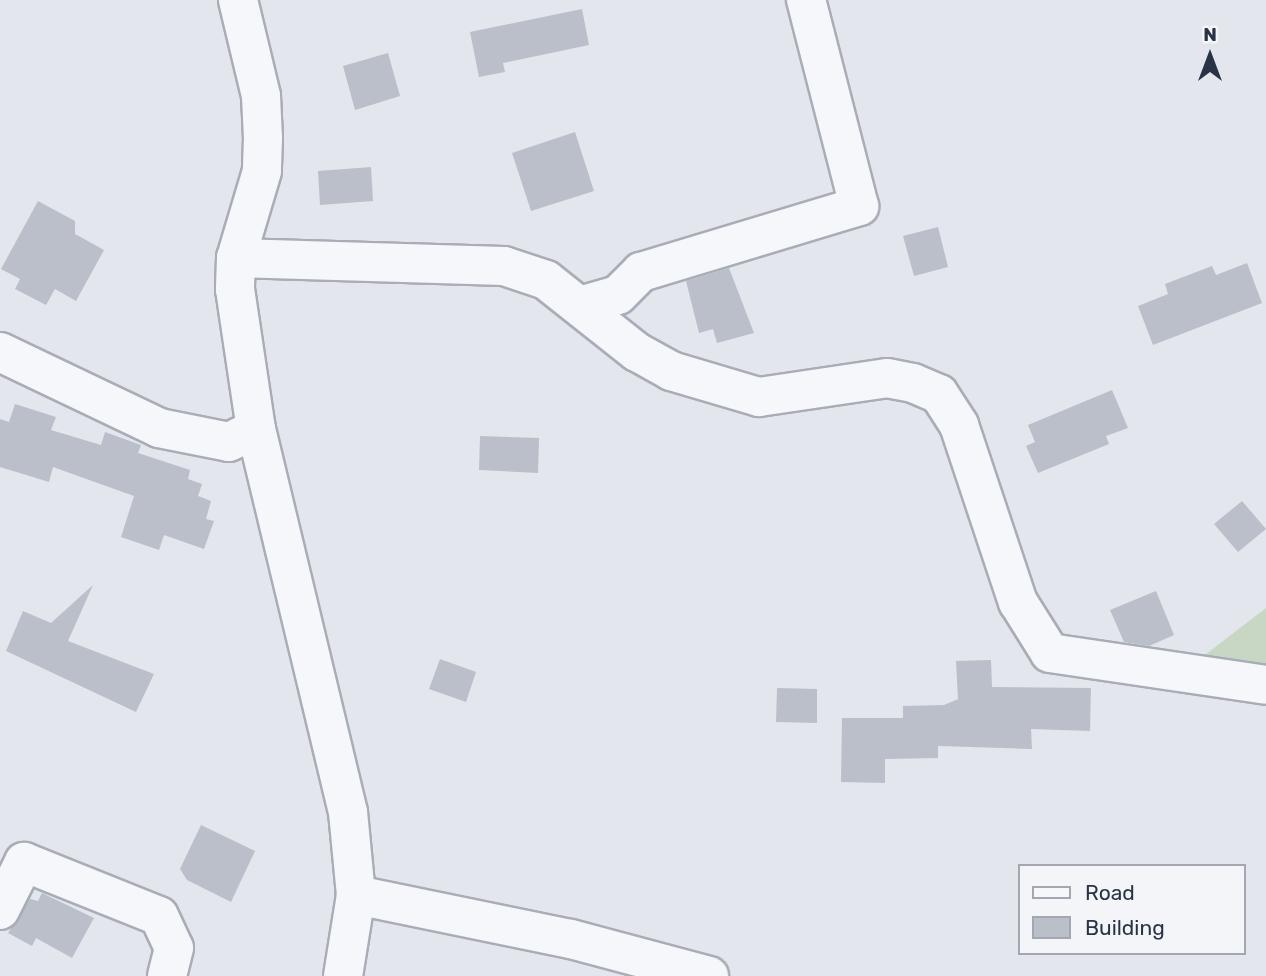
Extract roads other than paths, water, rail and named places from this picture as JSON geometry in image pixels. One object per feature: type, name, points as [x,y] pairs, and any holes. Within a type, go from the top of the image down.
[{"type":"street","points":[[239,0],[261,96],[263,138],[262,171],[236,258],[240,344],[256,429],[348,812],[356,895],[343,976]]},
{"type":"street","points":[[583,304],[618,295],[641,272],[859,206],[806,0]]},
{"type":"street","points":[[236,258],[504,265],[546,280],[583,304],[637,352],[729,391],[787,396],[887,378],[939,394],[959,425],[1018,602],[1050,653],[1266,685]]},
{"type":"street","points":[[0,352],[159,428],[229,442],[256,429]]},
{"type":"street","points":[[0,910],[12,857],[159,916],[174,948],[167,976]]},
{"type":"street","points":[[356,895],[571,939],[709,976]]}]
